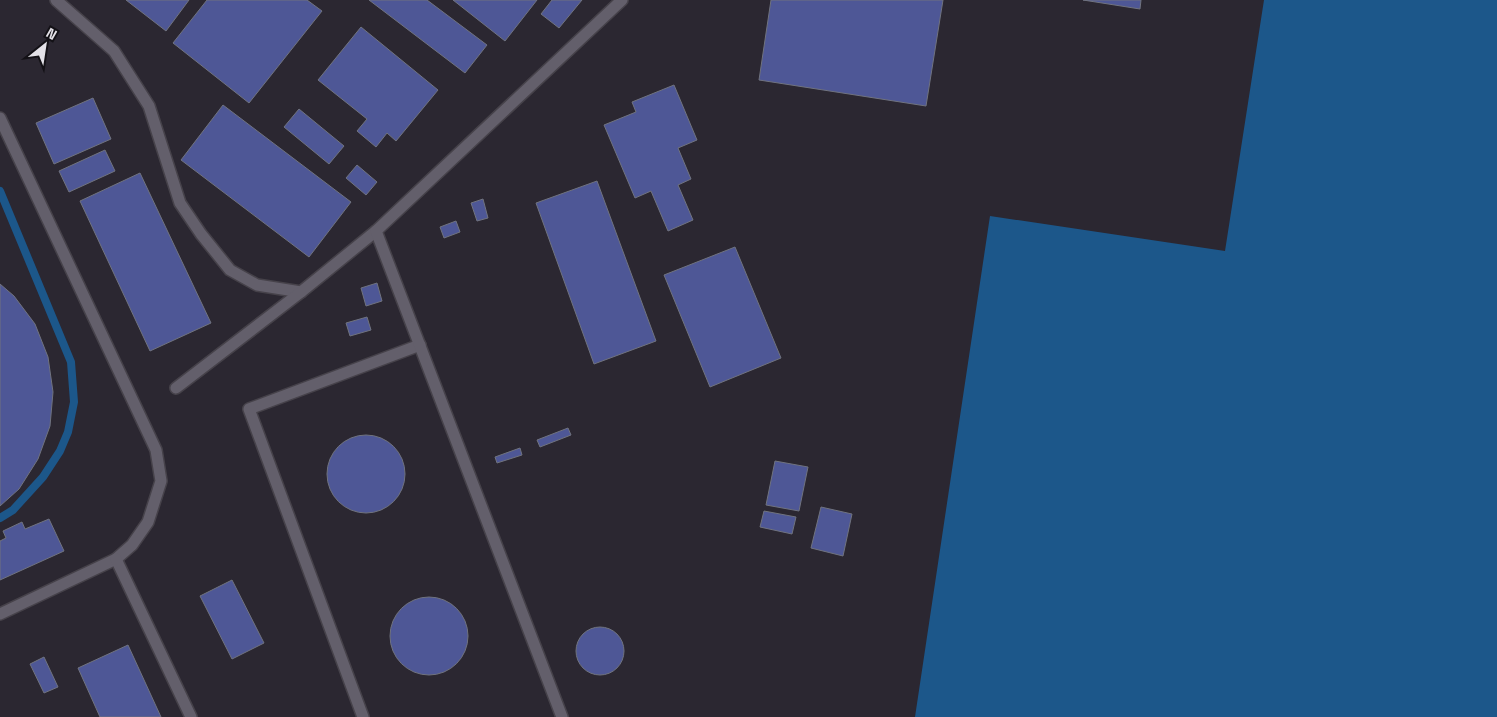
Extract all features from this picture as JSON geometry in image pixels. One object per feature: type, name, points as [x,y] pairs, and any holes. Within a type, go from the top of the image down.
[{"type":"lane","points":[[56,0],[114,51],[149,106],[180,203],[201,234],[230,270],[257,285],[301,292]]},
{"type":"lane","points":[[176,388],[301,292],[376,231],[622,0]]},
{"type":"lane","points":[[0,118],[156,450],[161,481],[148,522],[132,545],[116,559],[0,614]]},
{"type":"lane","points":[[376,231],[562,717]]},
{"type":"lane","points":[[363,717],[249,409],[420,344]]},
{"type":"lane","points":[[116,559],[191,717]]},
{"type":"water","points":[[1264,0],[1497,0],[1497,717],[915,717],[990,216],[1225,251]]},
{"type":"building","points":[[126,0],[189,0],[166,31]]},
{"type":"building","points":[[207,0],[307,0],[322,11],[249,103],[173,43]]},
{"type":"building","points":[[369,0],[427,0],[487,45],[465,73]]},
{"type":"building","points":[[453,0],[537,0],[505,41]]},
{"type":"building","points":[[552,0],[582,0],[559,28],[541,14]]},
{"type":"building","points":[[771,0],[943,0],[926,106],[759,80]]},
{"type":"building","points":[[1083,0],[1141,0],[1140,9]]},
{"type":"building","points":[[361,27],[438,90],[396,141],[387,133],[376,147],[357,131],[367,119],[318,80]]},
{"type":"building","points":[[674,85],[697,140],[678,148],[691,179],[678,185],[693,220],[668,231],[651,191],[635,198],[604,125],[636,112],[632,102]]},
{"type":"building","points":[[93,98],[111,139],[54,164],[36,123]]},
{"type":"building","points":[[223,105],[351,202],[309,257],[181,160]]},
{"type":"building","points":[[299,109],[344,146],[329,164],[284,127]]},
{"type":"building","points":[[105,150],[115,171],[69,192],[59,171]]},
{"type":"building","points":[[357,165],[377,182],[366,195],[346,178]]},
{"type":"building","points":[[140,173],[211,323],[150,351],[80,201]]},
{"type":"building","points":[[597,181],[656,341],[594,364],[536,203]]},
{"type":"building","points":[[483,199],[488,218],[477,221],[471,203]]},
{"type":"building","points":[[456,221],[460,232],[444,238],[440,227]]},
{"type":"building","points":[[735,247],[781,358],[710,387],[664,275]]},
{"type":"building","points":[[377,283],[382,301],[366,306],[361,288]]},
{"type":"building","points":[[0,284],[14,296],[35,324],[48,357],[53,392],[50,426],[38,459],[19,489],[0,506]]},
{"type":"building","points":[[367,317],[371,330],[350,336],[346,323]]},
{"type":"building","points":[[568,428],[571,435],[540,447],[537,440]]},
{"type":"building","points":[[366,435],[381,438],[393,447],[402,459],[405,474],[402,489],[393,501],[381,510],[366,513],[351,510],[339,501],[330,489],[327,474],[330,459],[339,447],[351,438]]},
{"type":"building","points":[[520,448],[522,455],[497,463],[495,457]]},
{"type":"building","points":[[775,461],[808,467],[799,511],[766,505]]},
{"type":"building","points":[[821,507],[852,514],[843,556],[811,548]]},
{"type":"building","points":[[764,511],[796,517],[792,534],[760,527]]},
{"type":"building","points":[[49,519],[64,551],[0,580],[0,541],[6,538],[3,531],[22,522],[25,529]]},
{"type":"building","points":[[232,580],[264,643],[232,659],[200,596]]},
{"type":"building","points":[[429,597],[444,600],[456,609],[465,621],[468,636],[465,651],[456,663],[444,672],[429,675],[414,672],[402,663],[393,651],[390,636],[393,621],[402,609],[414,600]]},
{"type":"building","points":[[600,627],[609,629],[617,634],[622,642],[624,651],[622,660],[617,668],[609,673],[600,675],[591,673],[583,668],[578,660],[576,651],[578,642],[583,634],[591,629]]},
{"type":"building","points":[[128,645],[161,717],[100,717],[78,668]]},
{"type":"building","points":[[44,657],[58,687],[44,693],[30,664]]},
{"type":"waterway","points":[[0,191],[71,362],[74,402],[68,432],[60,451],[43,477],[13,510],[0,518]]}]
